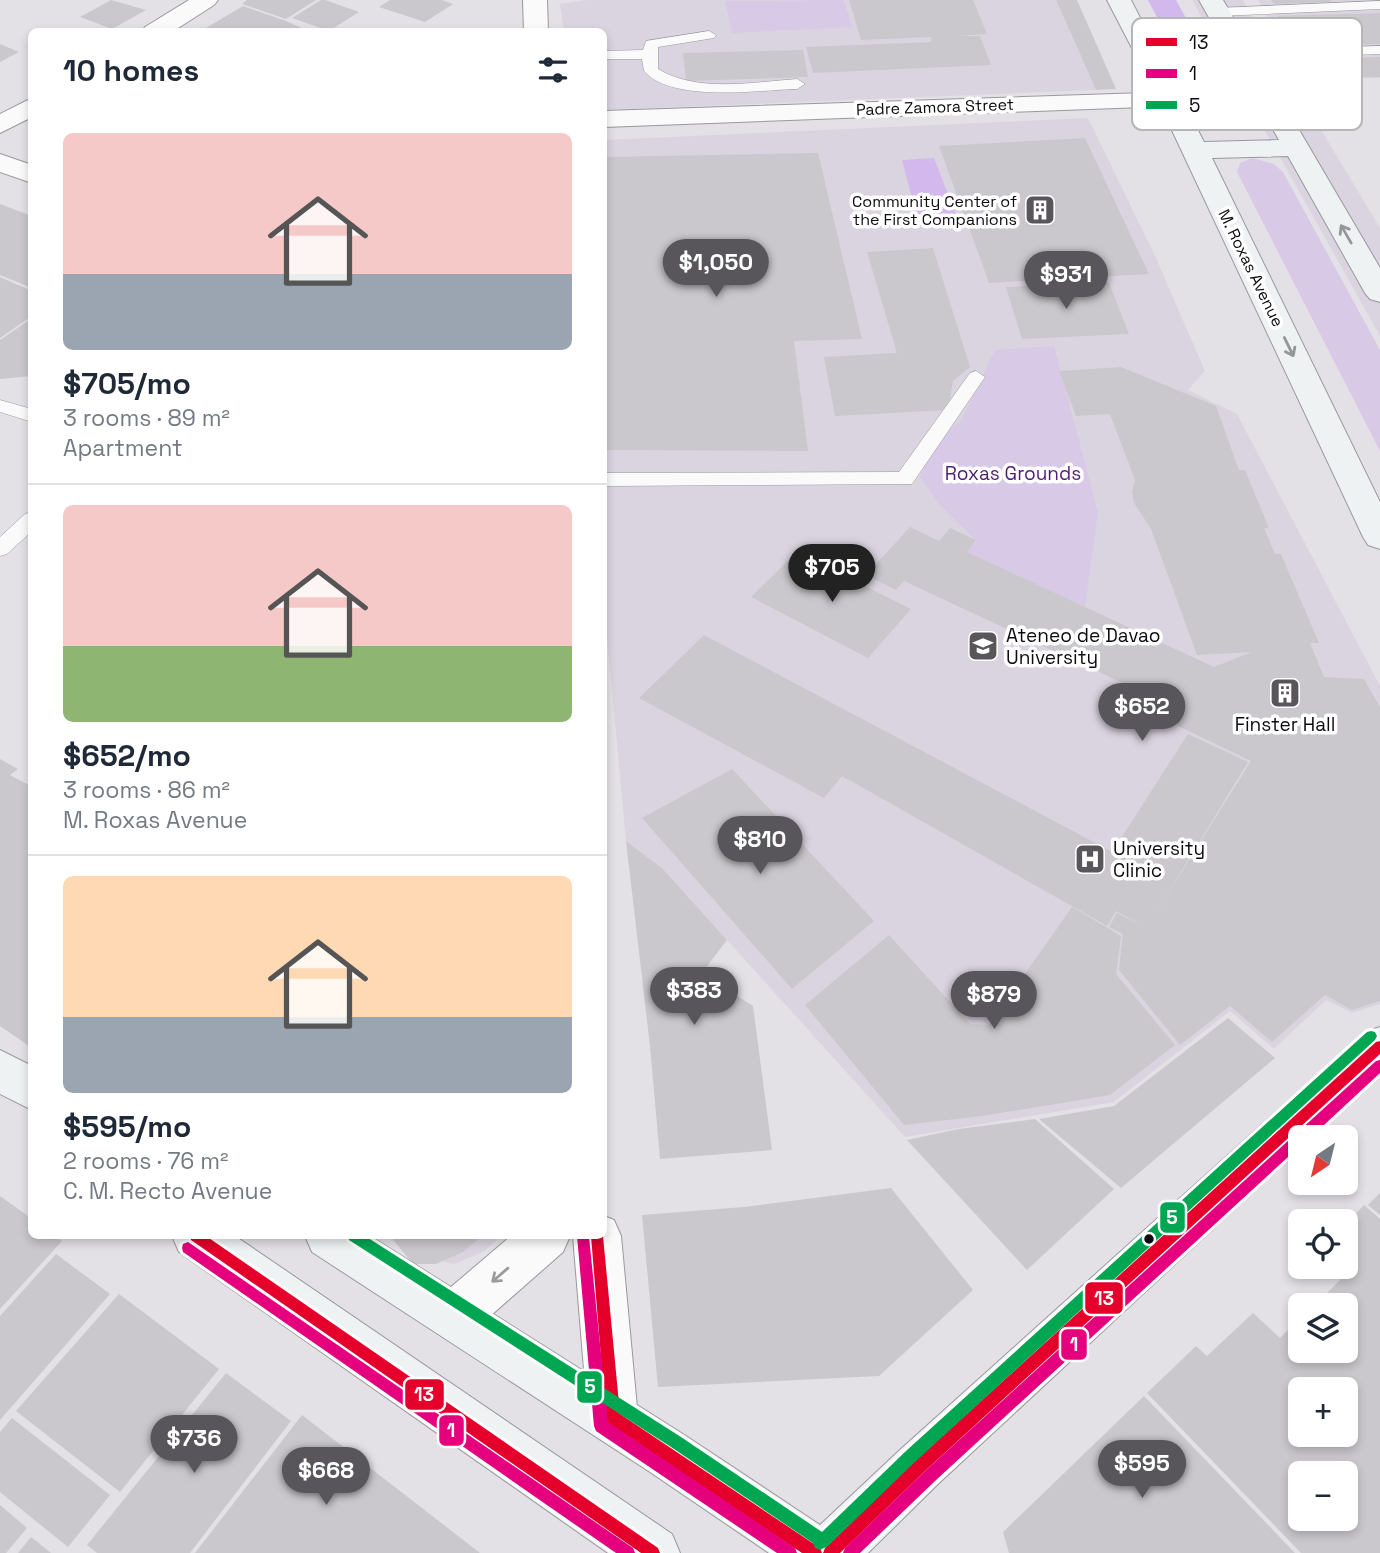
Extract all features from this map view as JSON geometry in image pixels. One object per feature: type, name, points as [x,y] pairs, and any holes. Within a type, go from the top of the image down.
[{"type":"main road","name":"M. Roxas Avenue","points":[[1119,0],[1132,25]]},
{"type":"main road","name":"M. Roxas Avenue","points":[[1185,130],[1380,537]]},
{"type":"main road","points":[[1286,130],[1380,293]]},
{"type":"main road","points":[[1194,150],[1297,148]]},
{"type":"main road","points":[[830,1553],[920,1466],[1380,1046]]},
{"type":"main road","points":[[0,1070],[28,1088]]},
{"type":"main road","points":[[200,1239],[631,1544]]},
{"type":"main road","points":[[335,1239],[454,1314],[815,1553]]},
{"type":"street","points":[[160,28],[206,0]]},
{"type":"street","points":[[534,0],[536,28]]},
{"type":"street","name":"Padre Zamora Street","points":[[607,119],[1132,100]]},
{"type":"street","points":[[0,125],[28,108]]},
{"type":"street","points":[[0,162],[28,173]]},
{"type":"street","points":[[454,1314],[542,1239]]},
{"type":"street","points":[[597,1239],[613,1418]]},
{"type":"lane","points":[[1215,6],[1380,5]]},
{"type":"lane","points":[[709,35],[656,41],[651,44],[651,71],[658,78],[679,85],[797,83]]},
{"type":"lane","points":[[1362,51],[1380,50]]},
{"type":"lane","points":[[607,55],[649,54]]},
{"type":"lane","points":[[607,480],[905,479],[976,377]]},
{"type":"lane","points":[[0,406],[28,415]]},
{"type":"lane","points":[[0,549],[28,523]]},
{"type":"shaded area","points":[[587,0],[1056,0],[1096,90],[607,110],[607,28],[564,28],[560,4]]},
{"type":"shaded area","points":[[1148,0],[1176,0],[1186,18],[1157,18]]},
{"type":"shaded area","points":[[1192,0],[1243,0],[1254,18],[1202,18]]},
{"type":"shaded area","points":[[1258,0],[1380,0],[1380,78],[1362,78],[1362,18],[1268,18]]},
{"type":"shaded area","name":"Ateneo de Davao University","points":[[1088,118],[1156,258],[1205,371],[1188,390],[1237,414],[1380,686],[1380,1004],[1352,1013],[1326,1000],[1274,1049],[1230,1011],[1114,1102],[905,1137],[662,868],[626,841],[607,638],[607,140]]},
{"type":"shaded area","points":[[1265,130],[1321,130],[1380,228],[1380,336]]},
{"type":"shaded area","points":[[934,158],[956,215],[917,217],[902,160]]},
{"type":"shaded area","points":[[395,1239],[498,1239],[483,1252],[454,1264],[421,1256]]},
{"type":"green space","points":[[844,0],[852,27],[732,33],[725,1]]},
{"type":"green space","points":[[1252,158],[1274,164],[1283,172],[1380,350],[1380,451],[1237,172],[1240,163]]},
{"type":"green space","name":"Roxas Grounds","points":[[1054,346],[1098,512],[1085,608],[967,552],[976,540],[939,504],[920,477],[936,439],[961,421],[995,350]]},
{"type":"building","points":[[111,0],[146,10],[114,28],[80,17]]},
{"type":"building","points":[[247,0],[316,0],[286,19],[242,4]]},
{"type":"building","points":[[321,0],[359,12],[334,28],[320,28],[292,18]]},
{"type":"building","points":[[390,0],[442,0],[453,4],[425,22],[379,7]]},
{"type":"building","points":[[849,0],[973,0],[987,34],[959,36],[980,36],[991,65],[813,73],[806,47],[931,42],[931,37],[861,40]]},
{"type":"building","points":[[1056,0],[1077,0],[1116,89],[1096,90]]},
{"type":"building","points":[[1271,0],[1331,0],[1331,2],[1274,4]]},
{"type":"building","points":[[243,6],[302,28],[206,28]]},
{"type":"building","points":[[1380,13],[1380,44],[1362,45],[1362,18],[1278,16]]},
{"type":"building","points":[[0,44],[19,52],[0,62]]},
{"type":"building","points":[[803,50],[808,77],[686,81],[683,53]]},
{"type":"building","points":[[1362,57],[1380,57],[1380,77],[1362,77]]},
{"type":"building","name":"Community Center of the First Companions","points":[[1085,138],[1149,274],[989,283],[939,146]]},
{"type":"building","points":[[818,153],[862,339],[794,341],[808,451],[607,450],[607,157]]},
{"type":"building","points":[[0,204],[28,214],[28,286],[0,275]]},
{"type":"building","points":[[933,248],[970,367],[953,381],[948,410],[835,416],[824,357],[897,353],[867,252]]},
{"type":"building","points":[[0,277],[28,289],[28,319],[0,338]]},
{"type":"building","points":[[1109,283],[1129,334],[1022,339],[1006,287]]},
{"type":"building","points":[[28,321],[28,376],[0,379],[0,340]]},
{"type":"building","name":"Finster Hall","points":[[1121,367],[1216,406],[1239,470],[1245,470],[1269,528],[1264,528],[1275,554],[1281,554],[1319,643],[1310,643],[1324,677],[1364,679],[1380,707],[1380,1001],[1352,1010],[1325,995],[1272,1042],[1230,1006],[1180,1045],[1119,970],[1123,934],[1109,927],[1117,913],[1142,925],[1116,911],[1107,926],[842,776],[824,798],[639,698],[704,635],[1112,852],[1188,734],[1248,762],[1154,916],[1251,761],[1176,725],[1185,712],[904,581],[896,590],[866,575],[910,527],[939,541],[950,528],[976,540],[967,552],[1214,667],[1252,652],[1197,655],[1151,529],[1134,503],[1132,492],[1135,480],[1110,414],[1076,416],[1059,371]]},
{"type":"building","points":[[797,552],[911,609],[868,658],[751,597]]},
{"type":"building","points":[[0,759],[18,769],[10,775],[28,785],[28,1045],[0,1026]]},
{"type":"building","points":[[732,769],[874,921],[792,989],[642,818]]},
{"type":"building","points":[[626,841],[662,868],[727,940],[702,973],[753,1006],[772,1150],[660,1159]]},
{"type":"building","points":[[1072,907],[1121,936],[1116,974],[1175,1045],[1110,1095],[982,1116],[904,1125],[805,1005],[889,935],[970,1024],[989,1025]]},
{"type":"building","points":[[1228,1018],[1275,1058],[1121,1188],[1039,1119],[1114,1106]]},
{"type":"building","points":[[1035,1119],[1114,1189],[1027,1270],[907,1140],[959,1129]]},
{"type":"building","points":[[891,1188],[973,1290],[879,1376],[658,1387],[642,1215],[744,1207]]},
{"type":"building","points":[[1380,1193],[1380,1215],[1368,1205]]},
{"type":"building","points":[[0,1196],[28,1216],[28,1239],[62,1241],[0,1309]]},
{"type":"building","points":[[1364,1205],[1380,1219],[1380,1553],[1301,1553],[1147,1393],[1196,1346],[1207,1356],[1253,1313],[1280,1338],[1288,1330],[1288,1363],[1358,1363],[1358,1293],[1327,1293],[1341,1279],[1358,1279],[1358,1211]]},
{"type":"building","points":[[392,1239],[478,1239],[463,1252],[436,1264],[413,1264]]},
{"type":"building","points":[[56,1254],[110,1294],[0,1420],[0,1316]]},
{"type":"building","points":[[119,1294],[219,1369],[120,1492],[16,1411]]},
{"type":"building","points":[[226,1373],[291,1421],[190,1553],[97,1553],[87,1545]]},
{"type":"building","points":[[1144,1396],[1295,1553],[1009,1553],[1003,1532]]},
{"type":"building","points":[[302,1415],[480,1553],[195,1553]]},
{"type":"building","points":[[12,1418],[110,1495],[68,1547],[0,1492],[0,1432]]},
{"type":"building","points":[[0,1505],[27,1528],[6,1553],[0,1553]]},
{"type":"building","points":[[31,1537],[51,1553],[18,1553]]},
{"type":"transit line","name":"5","points":[[820,1543],[911,1456],[1371,1036]]},
{"type":"transit line","name":"13","points":[[830,1553],[920,1466],[1380,1046]]},
{"type":"transit line","name":"1","points":[[1315,1125],[1380,1065]]},
{"type":"transit line","name":"1","points":[[850,1553],[930,1476],[1288,1149]]},
{"type":"transit line","name":"13","points":[[200,1239],[653,1553]]},
{"type":"transit line","name":"5","points":[[359,1239],[676,1442],[823,1541]]},
{"type":"transit line","name":"1","points":[[583,1239],[601,1426],[790,1553]]},
{"type":"transit line","name":"13","points":[[597,1239],[613,1418],[815,1553]]},
{"type":"transit line","name":"1","points":[[188,1248],[628,1553]]},
{"type":"place","name":"Community Center of the First Companions","points":[[1040,210]]},
{"type":"place","name":"Ateneo de Davao University","points":[[983,646]]},
{"type":"place","name":"Finster Hall","points":[[1285,693]]},
{"type":"place","name":"University Clinic","points":[[1090,859]]}]
